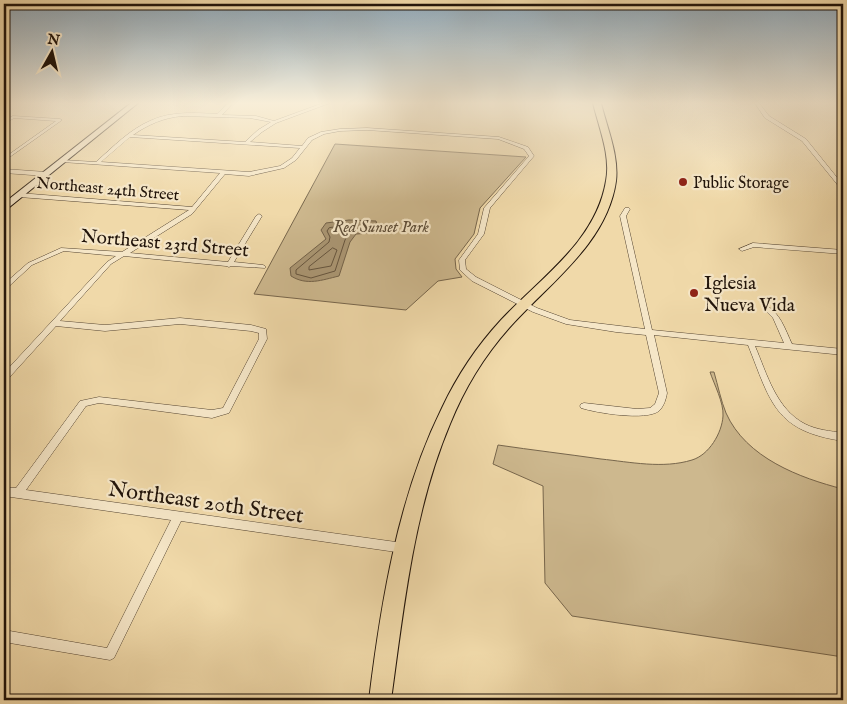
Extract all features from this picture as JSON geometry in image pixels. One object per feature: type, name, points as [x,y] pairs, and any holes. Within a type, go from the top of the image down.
[{"type":"highway","points":[[380,700],[404,548],[425,468],[450,406],[484,349],[523,304],[577,250],[593,227],[606,200],[611,168],[604,136]]},
{"type":"street","points":[[4,160],[38,136]]},
{"type":"street","points":[[4,207],[94,136]]},
{"type":"street","points":[[96,164],[128,136],[301,147]]},
{"type":"street","points":[[247,143],[255,136]]},
{"type":"street","points":[[62,161],[250,174],[277,169],[291,162],[301,147],[316,136]]},
{"type":"street","points":[[468,136],[499,138],[526,148],[531,153],[531,158],[487,208],[481,234],[464,256],[461,263],[463,270],[474,279],[542,313],[579,324],[843,352]]},
{"type":"street","points":[[798,136],[804,140],[843,188]]},
{"type":"street","points":[[277,169],[281,174]]},
{"type":"street","name":"Northeast 24th Street","points":[[4,171],[46,174]]},
{"type":"street","points":[[4,378],[98,274],[119,255],[167,228],[194,208],[223,173]]},
{"type":"street","name":"Northeast 24th Street","points":[[19,194],[194,208]]},
{"type":"street","points":[[584,406],[642,412],[658,407],[663,393],[623,216],[627,209]]},
{"type":"street","points":[[229,264],[259,216]]},
{"type":"street","points":[[742,248],[753,245],[843,252]]},
{"type":"street","name":"Northeast 23rd Street","points":[[4,287],[30,264],[63,249],[264,267]]},
{"type":"street","points":[[765,307],[776,317],[789,346]]},
{"type":"street","points":[[18,493],[83,403],[99,400],[212,414],[226,411],[263,339],[263,331],[251,328],[180,321],[105,328],[53,323]]},
{"type":"street","points":[[750,342],[775,403],[782,413],[807,430],[843,437]]},
{"type":"street","name":"Northeast 20th Street","points":[[4,491],[404,548]]},
{"type":"street","points":[[4,636],[110,654],[178,516]]},
{"type":"green space","name":"Red Sunset Park","points":[[335,144],[526,157],[480,208],[474,234],[455,259],[456,269],[462,277],[438,281],[406,310],[254,294]]},
{"type":"green space","points":[[710,372],[714,372],[726,413],[735,429],[760,454],[792,472],[843,489],[843,657],[572,616],[545,583],[543,486],[493,464],[498,445],[646,464],[670,464],[692,460],[704,453],[714,442],[722,423],[722,405]]},
{"type":"water","points":[[349,220],[376,221],[378,228],[371,233],[356,234],[350,242],[339,276],[303,281],[291,276],[290,268],[326,239],[321,230],[326,223]]},
{"type":"place","name":"Public Storage","points":[[683,182]]},
{"type":"place","name":"Iglesia Nueva Vida","points":[[694,293]]}]
